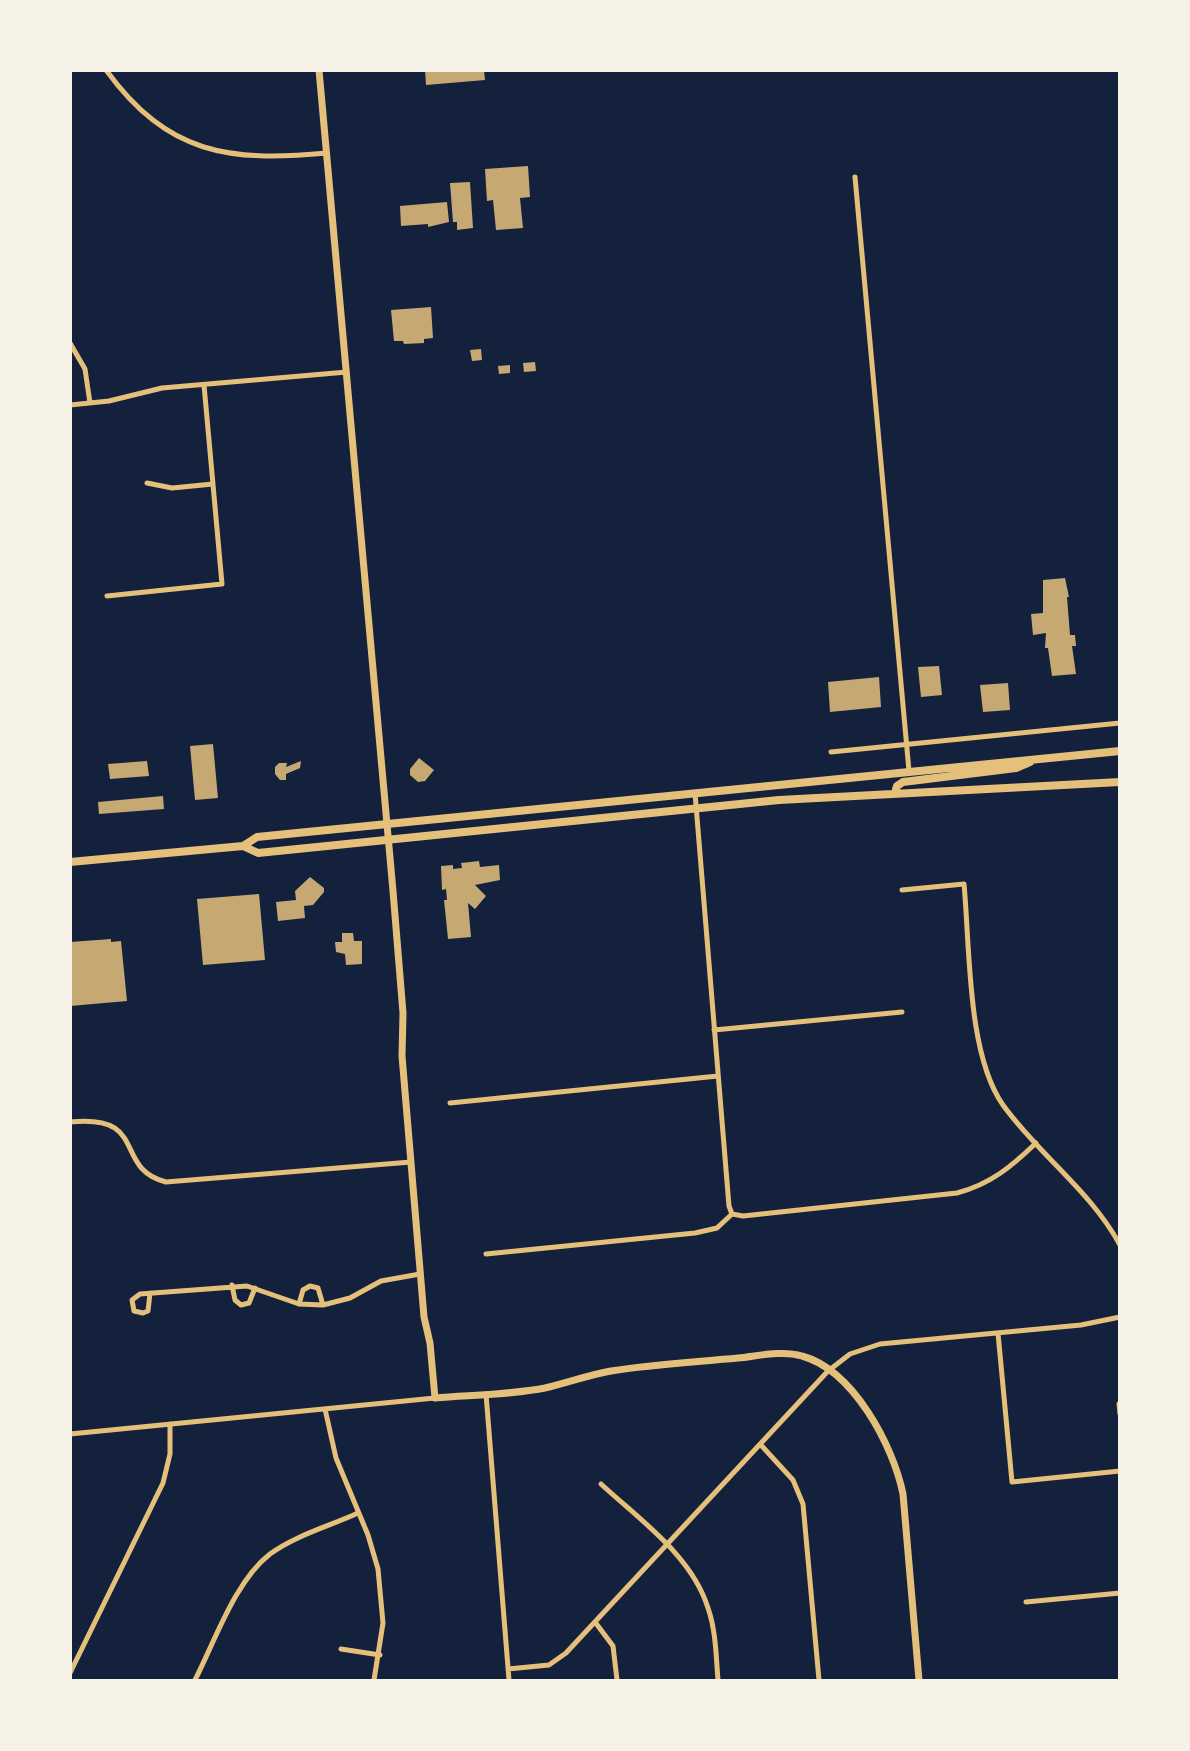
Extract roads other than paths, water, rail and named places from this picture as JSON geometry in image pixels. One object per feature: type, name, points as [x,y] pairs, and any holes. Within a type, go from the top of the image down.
[{"type":"main road","points":[[70,862],[243,846],[256,837],[1119,751]]},
{"type":"main road","points":[[895,793],[897,786],[908,781],[1016,768],[1039,759]]},
{"type":"main road","points":[[243,846],[258,853],[812,797],[1119,783]]},
{"type":"street","points":[[106,70],[128,98],[152,120],[198,146],[219,153],[255,158],[327,153]]},
{"type":"street","points":[[319,70],[388,824],[420,1274],[435,1398]]},
{"type":"street","points":[[855,177],[909,771]]},
{"type":"street","points":[[70,343],[85,369],[90,403]]},
{"type":"street","points":[[70,405],[162,388],[347,372]]},
{"type":"street","points":[[107,596],[222,584],[204,385]]},
{"type":"street","points":[[147,483],[172,488],[213,484]]},
{"type":"street","points":[[831,753],[1119,723]]},
{"type":"street","points":[[694,793],[729,1206],[732,1214]]},
{"type":"street","points":[[902,890],[964,884],[977,1037],[983,1065],[1004,1105],[1102,1215],[1119,1245]]},
{"type":"street","points":[[714,1030],[903,1012]]},
{"type":"street","points":[[450,1103],[718,1076]]},
{"type":"street","points":[[70,1122],[97,1120],[114,1126],[124,1136],[142,1170],[166,1182],[411,1162]]},
{"type":"street","points":[[732,1214],[743,1216],[957,1193],[985,1184],[1000,1175],[1036,1143]]},
{"type":"street","points":[[486,1254],[695,1233],[717,1228],[732,1214]]},
{"type":"street","points":[[150,1293],[232,1285],[255,1288],[299,1304],[323,1305],[350,1298],[381,1281],[420,1274]]},
{"type":"street","points":[[232,1285],[235,1300],[241,1305],[249,1303],[255,1288]]},
{"type":"street","points":[[299,1304],[303,1290],[310,1286],[318,1288],[323,1305]]},
{"type":"street","points":[[508,1669],[549,1665],[558,1660],[828,1371],[850,1354],[880,1344],[1081,1325],[1119,1317]]},
{"type":"street","points":[[998,1333],[1012,1482],[1119,1472]]},
{"type":"street","points":[[70,1434],[545,1388],[588,1376],[634,1368],[776,1354],[802,1356],[828,1371],[850,1391],[872,1417],[888,1444],[897,1467],[903,1494],[919,1680]]},
{"type":"street","points":[[486,1394],[508,1680]]},
{"type":"street","points":[[1119,1404],[1119,1414]]},
{"type":"street","points":[[325,1409],[336,1458],[374,1552],[381,1586],[383,1623],[380,1655],[374,1680]]},
{"type":"street","points":[[70,1672],[163,1483],[170,1454],[170,1424]]},
{"type":"street","points":[[760,1444],[789,1474],[803,1503],[819,1680]]},
{"type":"street","points":[[601,1484],[688,1568],[704,1597],[712,1620],[718,1680]]},
{"type":"street","points":[[195,1680],[240,1590],[263,1560],[287,1544],[358,1513]]},
{"type":"street","points":[[1026,1602],[1119,1593]]},
{"type":"street","points":[[595,1622],[613,1646],[617,1680]]},
{"type":"street","points":[[341,1649],[380,1655]]}]
